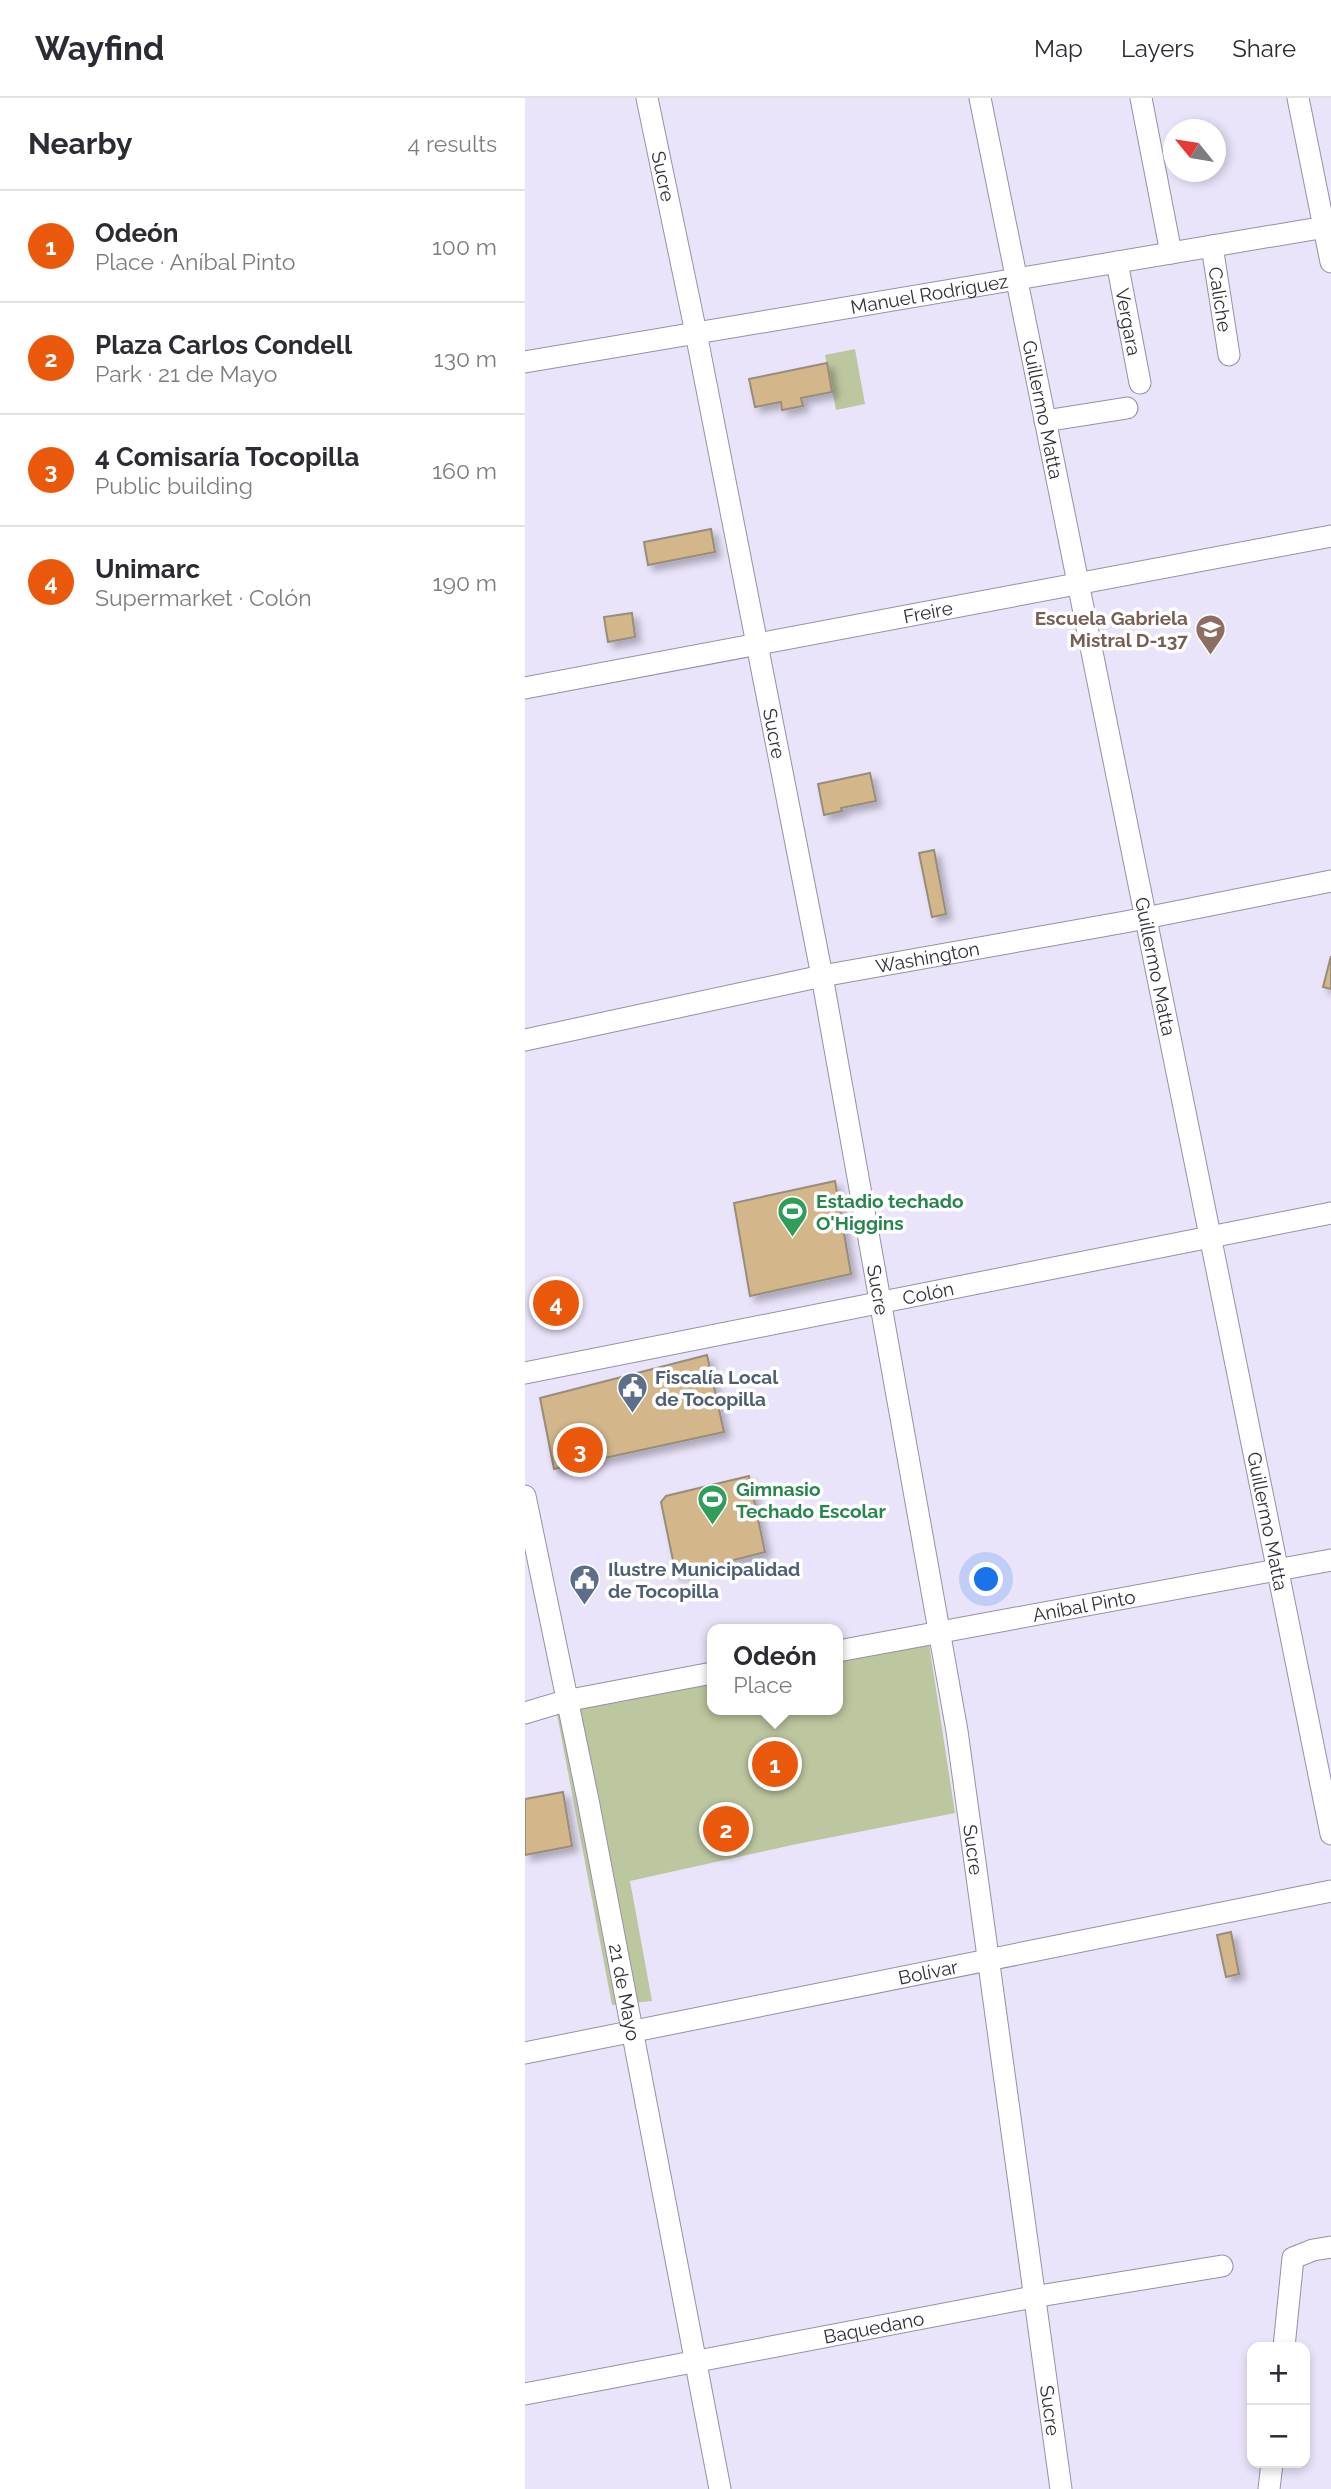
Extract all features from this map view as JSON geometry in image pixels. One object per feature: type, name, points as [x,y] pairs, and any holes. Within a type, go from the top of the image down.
[{"type":"street","name":"Sucre","points":[[647,98],[696,333],[821,976],[940,1632],[990,1960],[1061,2489]]},
{"type":"street","name":"Guillermo Matta","points":[[980,98],[1331,1834]]},
{"type":"street","points":[[1141,98],[1171,253]]},
{"type":"street","points":[[1298,98],[1327,226],[1331,262]]},
{"type":"street","name":"Manuel Rodríguez","points":[[525,362],[1327,226]]},
{"type":"street","name":"Caliche","points":[[1212,246],[1229,355]]},
{"type":"street","name":"Vergara","points":[[1117,262],[1140,383]]},
{"type":"street","points":[[1045,421],[1128,408]]},
{"type":"street","name":"Freire","points":[[525,688],[1331,536]]},
{"type":"street","name":"Washington","points":[[525,1040],[821,976],[1146,918],[1331,881]]},
{"type":"street","name":"Colón","points":[[525,1373],[1331,1213]]},
{"type":"street","name":"21 de Mayo","points":[[525,1496],[565,1701],[588,1800],[720,2489]]},
{"type":"street","name":"Aníbal Pinto","points":[[843,1650],[1331,1560]]},
{"type":"street","points":[[525,1713],[565,1701],[707,1675]]},
{"type":"street","name":"Bolívar","points":[[525,2053],[1331,1891]]},
{"type":"street","points":[[1285,2342],[1293,2258],[1313,2250],[1331,2247]]},
{"type":"street","name":"Baquedano","points":[[525,2394],[1034,2297],[1222,2266]]},
{"type":"street","points":[[1269,2489],[1271,2468]]},
{"type":"green space","points":[[855,349],[865,404],[836,410],[825,355]]},
{"type":"green space","points":[[928,1637],[955,1813],[630,1881],[652,2001],[612,2005],[556,1709],[707,1680],[707,1715],[843,1715],[843,1654]]},
{"type":"building","points":[[827,363],[832,392],[801,398],[803,406],[782,410],[781,402],[755,407],[749,379]]},
{"type":"building","points":[[711,529],[715,552],[648,565],[644,542]]},
{"type":"building","points":[[632,613],[635,637],[608,642],[604,617]]},
{"type":"building","points":[[870,773],[876,801],[841,808],[842,811],[824,815],[818,784]]},
{"type":"building","points":[[934,850],[946,914],[932,917],[919,853]]},
{"type":"building","points":[[1331,956],[1331,989],[1323,987]]},
{"type":"building","name":"Estadio techado O'Higgins","points":[[835,1181],[851,1274],[750,1296],[734,1203]]},
{"type":"building","name":"Fiscalía Local de Tocopilla","points":[[707,1355],[724,1432],[554,1469],[540,1398]]},
{"type":"building","name":"Gimnasio Techado Escolar","points":[[749,1476],[765,1552],[676,1575],[661,1502],[666,1496]]},
{"type":"building","points":[[775,1751],[784,1754],[787,1763],[784,1772],[775,1775],[766,1772],[763,1763],[766,1754]]},
{"type":"building","points":[[563,1792],[572,1846],[525,1855],[525,1799]]},
{"type":"building","points":[[1231,1932],[1239,1974],[1226,1977],[1217,1935]]},
{"type":"place","name":"Escuela Gabriela Mistral D-137","points":[[1211,656]]},
{"type":"place","name":"Estadio techado O'Higgins","points":[[793,1239]]},
{"type":"place","name":"Unimarc","points":[[556,1303]]},
{"type":"place","name":"Fiscalía Local de Tocopilla","points":[[632,1415]]},
{"type":"place","name":"4 Comisaría Tocopilla","points":[[580,1450]]},
{"type":"place","name":"Gimnasio Techado Escolar","points":[[713,1527]]},
{"type":"place","name":"Ilustre Municipalidad de Tocopilla","points":[[585,1607]]},
{"type":"place","name":"Odeón","points":[[775,1764]]},
{"type":"place","name":"Plaza Carlos Condell","points":[[726,1829]]}]
